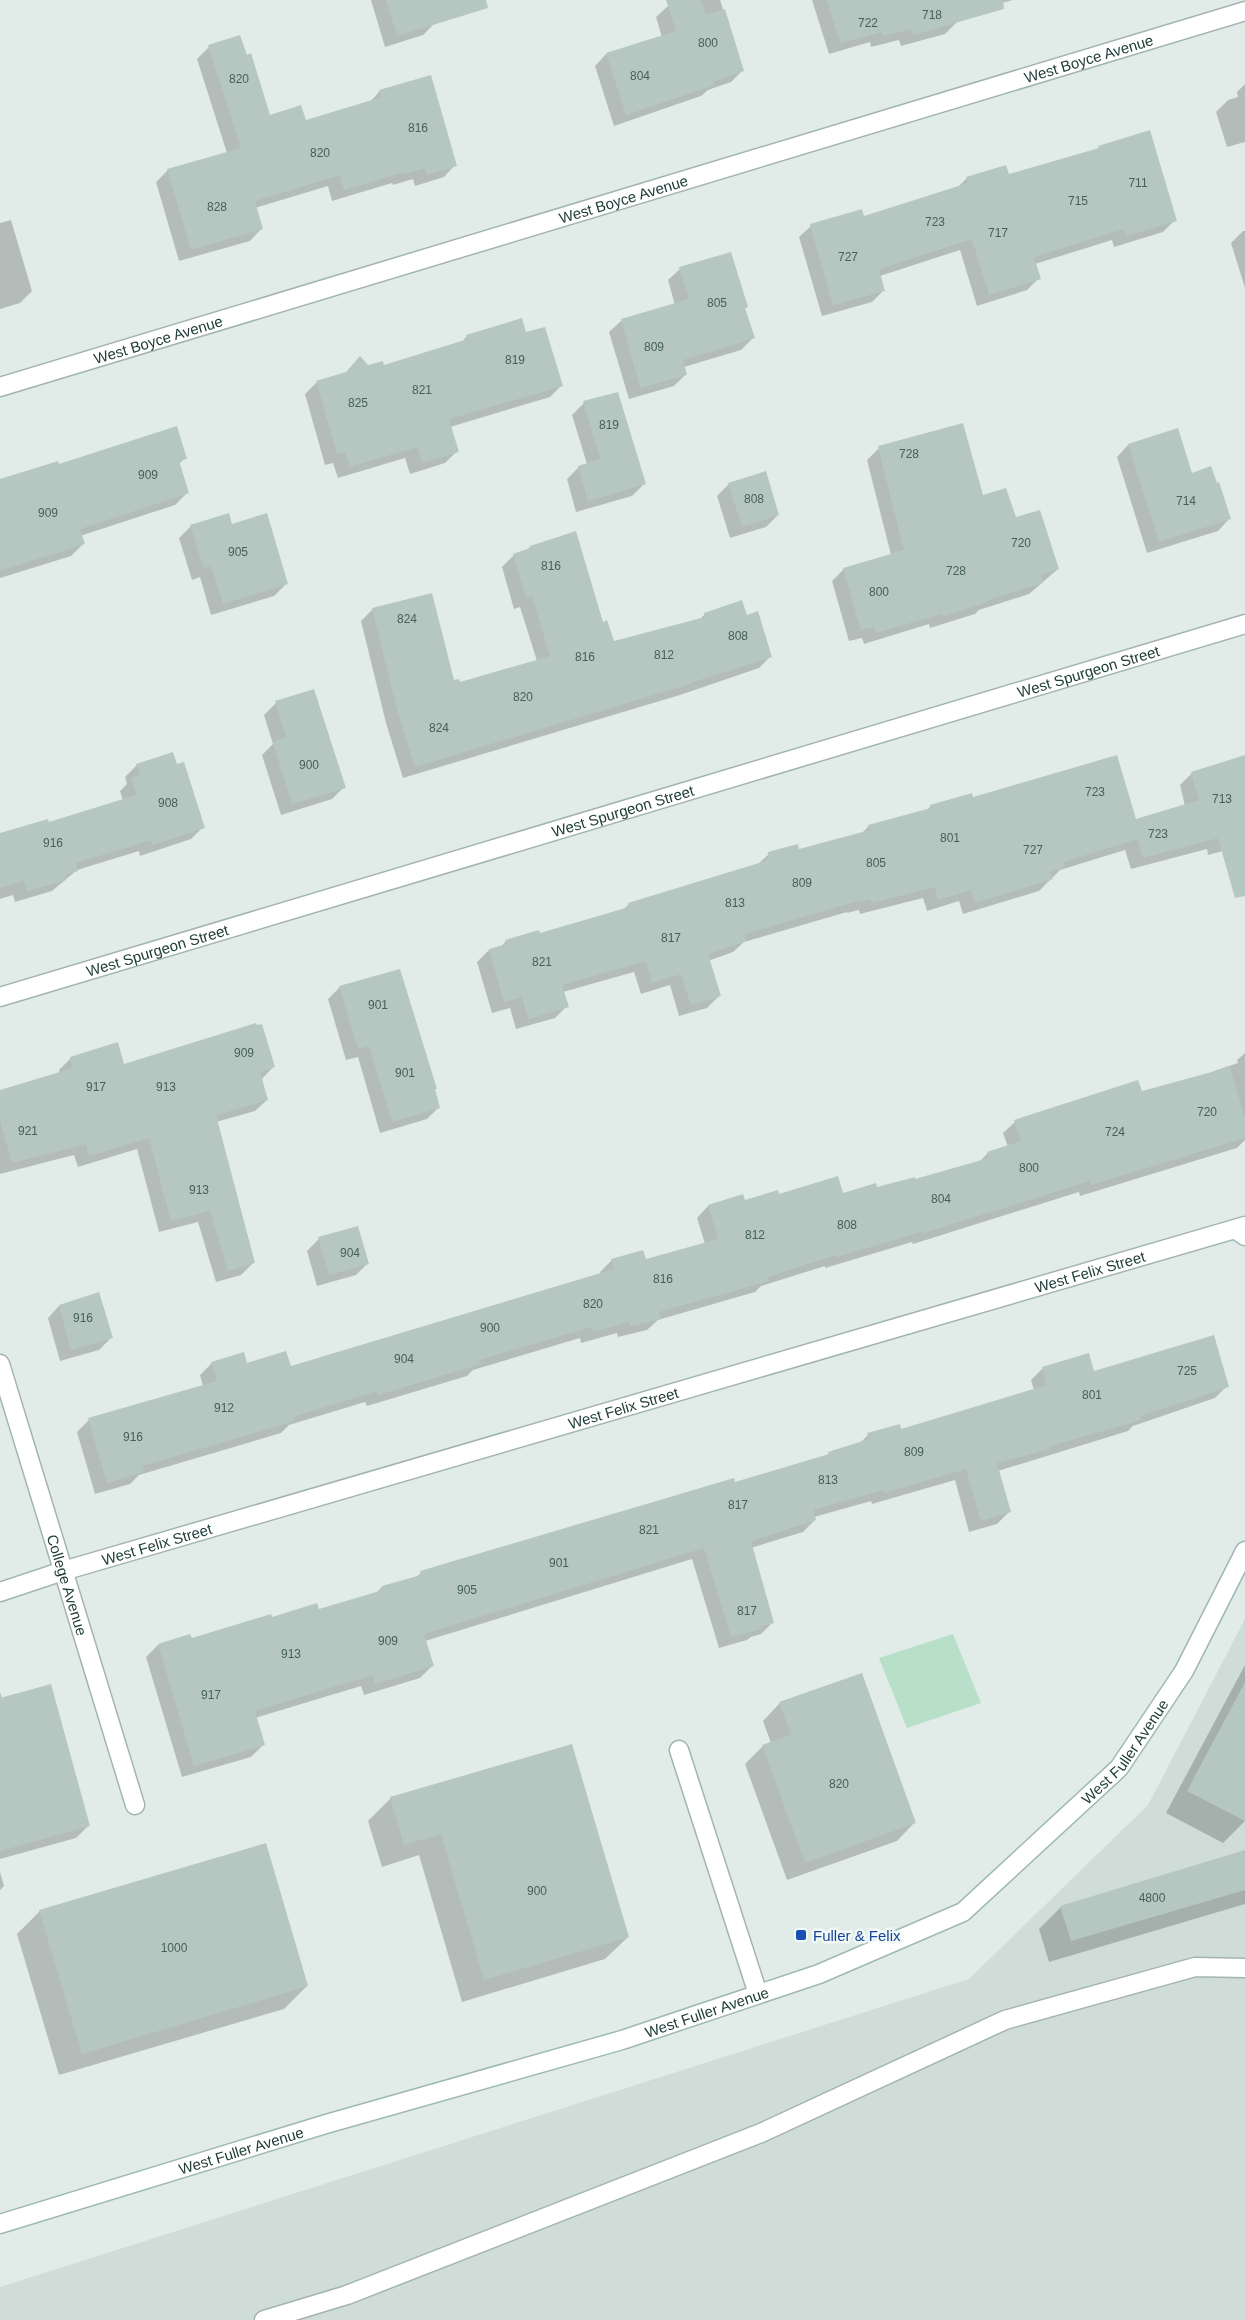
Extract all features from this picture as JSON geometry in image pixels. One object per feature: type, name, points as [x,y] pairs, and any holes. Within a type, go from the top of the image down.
[{"type":"street","name":"West Boyce Avenue","points":[[0,387],[1245,11]]},
{"type":"street","name":"West Spurgeon Street","points":[[0,997],[1245,624]]},
{"type":"street","name":"West Felix Street","points":[[0,1592],[63,1570],[1242,1230]]},
{"type":"street","name":"College Avenue","points":[[0,1364],[135,1805]]},
{"type":"street","name":"West Fuller Avenue","points":[[0,2224],[326,2124],[622,2040],[819,1974],[963,1912],[1119,1768],[1184,1671],[1245,1551]]},
{"type":"street","points":[[679,1750],[758,1994]]},
{"type":"street","points":[[264,2320],[347,2295],[761,2133],[1005,2020],[1195,1967],[1245,1968]]},
{"type":"shaded area","points":[[1245,1619],[1245,2320],[0,2320],[0,2287],[969,1979],[1148,1805]]},
{"type":"green space","points":[[953,1634],[981,1703],[907,1728],[879,1658]]},
{"type":"building","points":[[386,0],[486,0],[488,8],[397,36]]},
{"type":"building","points":[[666,0],[701,0],[706,15],[725,9],[744,71],[714,81],[715,85],[626,115],[606,53],[676,31]]},
{"type":"building","points":[[827,0],[1003,0],[1004,9],[913,35],[911,29],[883,36],[882,32],[840,43]]},
{"type":"building","points":[[240,35],[247,55],[251,53],[270,115],[301,105],[306,120],[382,97],[379,90],[431,75],[457,166],[427,175],[425,168],[405,174],[404,172],[344,190],[340,175],[255,201],[263,229],[191,250],[167,169],[241,148],[208,45]]},
{"type":"building","points":[[1150,130],[1177,221],[1126,236],[1124,229],[1034,257],[1041,279],[989,295],[972,239],[879,269],[885,291],[833,305],[810,224],[862,209],[864,216],[968,183],[966,177],[1006,165],[1009,174],[1099,148],[1098,146]]},
{"type":"building","points":[[731,252],[755,338],[683,360],[687,375],[640,388],[621,319],[689,299],[679,267]]},
{"type":"building","points":[[522,318],[526,332],[545,327],[563,386],[449,419],[459,452],[422,463],[417,447],[350,467],[345,452],[337,454],[316,381],[346,372],[360,356],[368,365],[383,361],[384,365],[468,339],[466,335]]},
{"type":"building","points":[[618,392],[646,484],[588,501],[578,466],[600,459],[583,401]]},
{"type":"building","points":[[963,423],[983,495],[1006,488],[1016,517],[1040,510],[1059,569],[1041,575],[1043,583],[942,617],[941,614],[876,633],[874,627],[861,630],[843,568],[904,550],[878,446]]},
{"type":"building","points":[[177,426],[187,459],[179,461],[189,493],[80,529],[85,544],[0,571],[0,479],[58,461],[59,464]]},
{"type":"building","points":[[1178,428],[1192,473],[1211,466],[1217,483],[1219,482],[1231,519],[1159,542],[1128,444]]},
{"type":"building","points":[[766,471],[779,515],[742,527],[728,483]]},
{"type":"building","points":[[229,513],[232,524],[267,513],[288,584],[223,604],[211,566],[204,569],[190,525]]},
{"type":"building","points":[[576,531],[603,622],[607,620],[614,641],[705,617],[704,613],[742,600],[747,615],[758,611],[772,657],[415,767],[397,710],[372,608],[432,593],[454,680],[459,679],[460,682],[550,656],[532,596],[526,598],[513,554]]},
{"type":"building","points":[[314,689],[346,788],[292,804],[273,742],[286,737],[275,701]]},
{"type":"building","points":[[173,752],[177,764],[184,762],[205,828],[152,845],[151,840],[76,863],[78,871],[65,875],[66,880],[27,891],[24,881],[0,888],[0,833],[48,819],[49,822],[136,795],[131,778],[140,775],[136,764]]},
{"type":"building","points":[[1117,755],[1136,819],[1199,800],[1191,772],[1245,755],[1245,896],[1235,898],[1218,838],[1143,858],[1137,839],[1064,862],[1065,867],[1050,872],[1053,879],[975,903],[971,890],[938,900],[935,887],[872,903],[870,899],[858,901],[745,934],[747,941],[708,954],[721,996],[691,1005],[681,974],[652,983],[646,961],[562,985],[569,1007],[528,1019],[522,997],[504,1002],[489,949],[507,944],[505,940],[539,930],[540,933],[629,907],[628,903],[766,861],[765,859],[769,858],[768,852],[798,844],[799,849],[870,830],[868,825],[931,808],[930,805],[972,793],[973,797]]},
{"type":"building","points":[[400,969],[437,1089],[435,1089],[440,1108],[392,1122],[369,1046],[358,1049],[339,986]]},
{"type":"building","points":[[256,1023],[257,1025],[262,1024],[275,1067],[260,1072],[268,1100],[216,1115],[255,1263],[228,1271],[210,1211],[171,1221],[149,1138],[89,1156],[86,1144],[12,1163],[0,1120],[0,1090],[73,1068],[70,1057],[118,1042],[124,1064]]},
{"type":"building","points":[[1230,1067],[1245,1119],[1245,1138],[1091,1185],[1090,1181],[924,1233],[924,1231],[837,1257],[836,1255],[768,1277],[769,1281],[659,1312],[661,1319],[630,1326],[629,1322],[593,1332],[592,1327],[479,1360],[481,1364],[378,1395],[377,1391],[293,1417],[295,1421],[142,1466],[144,1472],[107,1483],[88,1418],[217,1381],[211,1362],[244,1352],[247,1363],[286,1351],[291,1366],[614,1269],[611,1259],[643,1250],[646,1259],[718,1239],[708,1205],[743,1194],[745,1200],[778,1190],[779,1194],[838,1176],[843,1193],[876,1183],[877,1187],[915,1177],[915,1179],[989,1158],[987,1152],[1021,1141],[1014,1120],[1138,1080],[1142,1091]]},
{"type":"building","points":[[358,1226],[369,1264],[329,1275],[318,1237]]},
{"type":"building","points":[[99,1292],[113,1338],[71,1350],[59,1305]]},
{"type":"building","points":[[1214,1335],[1229,1387],[1140,1416],[1141,1420],[997,1463],[1011,1512],[981,1521],[966,1469],[884,1493],[883,1490],[813,1510],[816,1520],[751,1541],[774,1623],[760,1626],[761,1629],[731,1637],[704,1548],[424,1634],[434,1666],[375,1684],[373,1675],[255,1711],[265,1745],[194,1766],[158,1644],[190,1634],[192,1638],[271,1614],[272,1617],[317,1603],[319,1609],[383,1590],[382,1586],[421,1575],[420,1571],[734,1478],[735,1482],[829,1454],[828,1452],[869,1439],[867,1433],[900,1424],[901,1429],[1047,1385],[1042,1367],[1089,1353],[1094,1371]]},
{"type":"building","points":[[862,1673],[916,1823],[805,1863],[762,1745],[791,1735],[779,1702]]},
{"type":"building","points":[[1245,1682],[1245,1821],[1187,1791]]},
{"type":"building","points":[[51,1684],[90,1826],[0,1851],[0,1698]]},
{"type":"building","points":[[572,1744],[629,1937],[484,1980],[441,1834],[404,1845],[390,1797]]},
{"type":"building","points":[[266,1843],[308,1986],[82,2054],[39,1910]]},
{"type":"building","points":[[1245,1850],[1245,1890],[1071,1941],[1060,1906]]},
{"type":"place","name":"Fuller & Felix","points":[[801,1935]]}]
